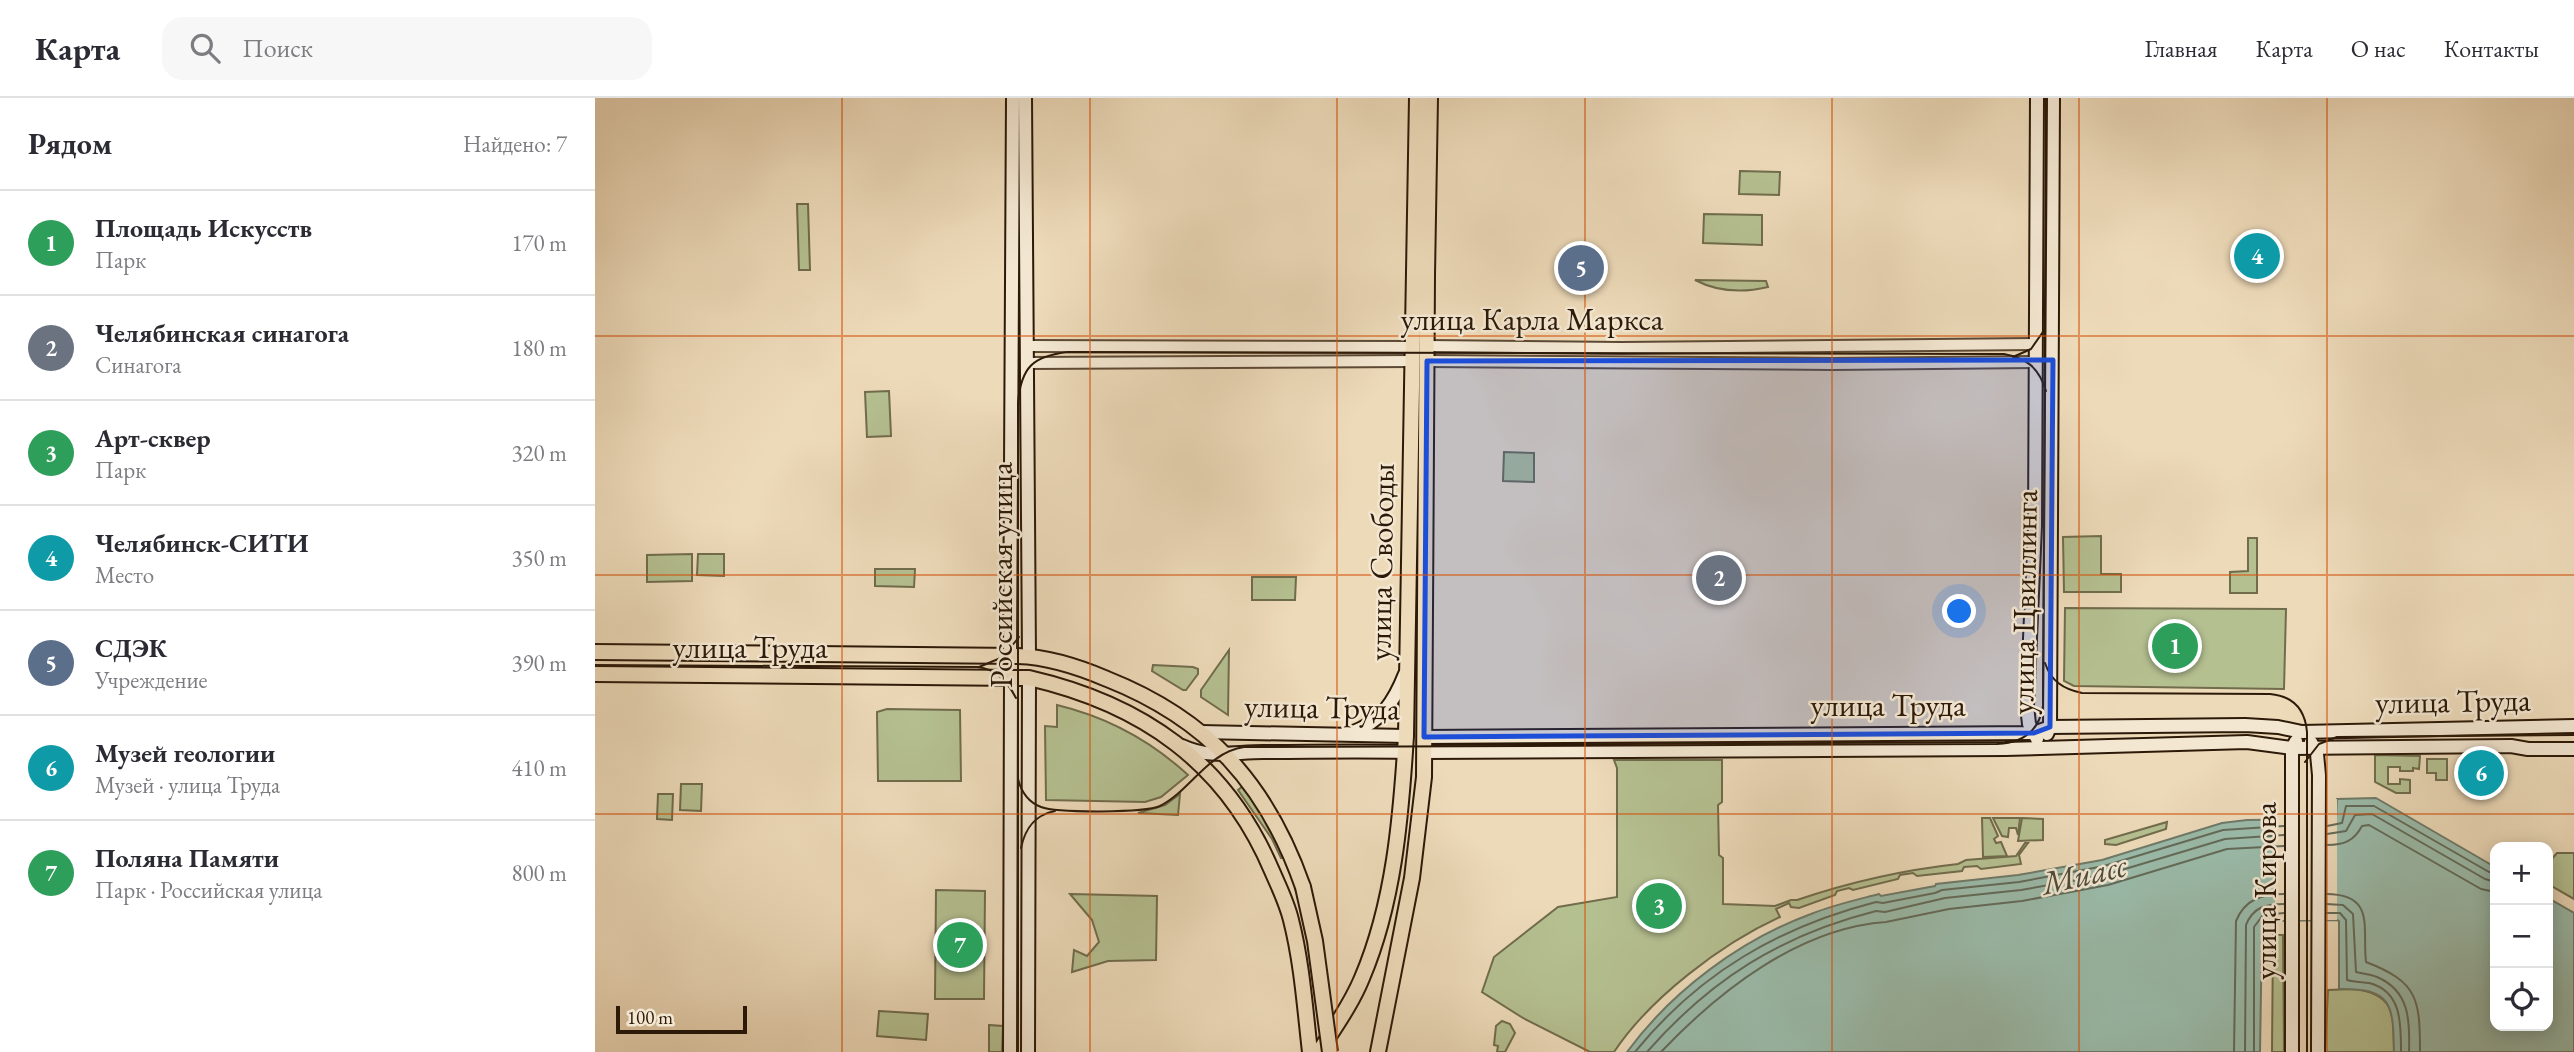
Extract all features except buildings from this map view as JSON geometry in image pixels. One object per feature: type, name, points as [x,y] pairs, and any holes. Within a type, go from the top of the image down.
[{"type":"main road","name":"Российская улица","points":[[1010,1052],[1010,346],[1013,98]]},
{"type":"main road","name":"Российская улица","points":[[1025,98],[1029,656],[1028,1052]]},
{"type":"main road","name":"улица Свободы","points":[[1378,1052],[1412,878],[1424,778],[1417,98]]},
{"type":"main road","name":"улица Свободы","points":[[1319,1052],[1354,996],[1380,927],[1392,870],[1406,736],[1406,671],[1430,98]]},
{"type":"main road","name":"улица Цвиллинга","points":[[2036,98],[2035,526],[2027,698],[2029,724],[2042,747]]},
{"type":"main road","name":"улица Цвиллинга","points":[[2042,747],[2050,727],[2053,98]]},
{"type":"main road","name":"улица Карла Маркса","points":[[2036,344],[2053,356]]},
{"type":"main road","name":"улица Карла Маркса","points":[[1010,346],[1027,346]]},
{"type":"main road","name":"улица Карла Маркса","points":[[2036,362],[2053,356]]},
{"type":"main road","name":"улица Карла Маркса","points":[[1010,363],[1027,363]]},
{"type":"main road","name":"улица Труда","points":[[595,652],[1029,656],[1067,665],[1115,682],[1160,703],[1201,732],[1223,754]]},
{"type":"main road","points":[[801,654],[801,676]]},
{"type":"main road","points":[[1345,735],[1369,724],[1387,710],[1398,693],[1406,671]]},
{"type":"main road","name":"улица Труда","points":[[595,674],[1029,678],[1062,686],[1098,700],[1157,728],[1182,746],[1205,754],[2042,747],[2247,742],[2292,748],[2574,748]]},
{"type":"main road","name":"улица Труда","points":[[1201,732],[1424,737],[2034,733],[2050,727],[2245,725],[2304,732],[2574,726]]},
{"type":"main road","points":[[2511,729],[2511,746]]},
{"type":"main road","points":[[2292,748],[2304,732]]},
{"type":"main road","name":"улица Кирова","points":[[2304,732],[2317,754],[2319,799],[2318,1052]]},
{"type":"main road","points":[[1182,746],[1206,768],[1246,820],[1281,892],[1296,945],[1310,1052]]},
{"type":"main road","name":"улица Кирова","points":[[2292,748],[2292,1052]]},
{"type":"main road","points":[[1223,754],[1251,784],[1277,826],[1294,861],[1303,887],[1315,941],[1330,1052]]},
{"type":"street","name":"улица Карла Маркса","points":[[1027,363],[1218,363],[1621,348],[2036,344]]},
{"type":"street","name":"улица Карла Маркса","points":[[1027,346],[1218,347],[1811,364],[2036,362]]},
{"type":"street","points":[[1218,347],[1218,363]]},
{"type":"highlighted area","points":[[2053,360],[2050,727],[2034,733],[1424,737],[1427,361]]},
{"type":"shaded area","points":[[1740,171],[1780,172],[1779,195],[1739,194]]},
{"type":"shaded area","points":[[797,204],[808,204],[810,270],[799,270]]},
{"type":"shaded area","points":[[1704,214],[1762,215],[1762,245],[1703,243]]},
{"type":"shaded area","points":[[1695,280],[1766,281],[1768,287],[1731,290]]},
{"type":"shaded area","points":[[889,391],[891,436],[867,437],[865,392]]},
{"type":"shaded area","points":[[1504,452],[1534,453],[1534,482],[1503,481]]},
{"type":"shaded area","points":[[2101,536],[2101,574],[2121,574],[2121,592],[2064,592],[2063,537]]},
{"type":"shaded area","points":[[2248,538],[2257,538],[2257,593],[2230,593],[2230,572],[2248,571]]},
{"type":"shaded area","points":[[692,554],[692,581],[647,582],[647,555]]},
{"type":"shaded area","points":[[698,554],[724,554],[724,576],[697,575]]},
{"type":"shaded area","points":[[875,569],[915,569],[914,587],[875,586]]},
{"type":"shaded area","points":[[1252,577],[1296,577],[1295,600],[1252,600]]},
{"type":"shaded area","points":[[2065,608],[2286,609],[2284,689],[2074,686],[2064,681]]},
{"type":"shaded area","points":[[1229,650],[1228,715],[1201,697],[1201,690]]},
{"type":"shaded area","points":[[1153,665],[1193,667],[1198,669],[1198,674],[1186,690],[1183,690],[1152,671]]},
{"type":"shaded area","points":[[1057,705],[1093,716],[1127,731],[1159,751],[1188,775],[1161,797],[1145,802],[1046,800],[1045,726],[1057,727]]},
{"type":"shaded area","points":[[887,709],[960,710],[961,781],[878,781],[877,712]]},
{"type":"shaded area","points":[[2375,755],[2420,756],[2419,769],[2400,771],[2400,767],[2388,767],[2388,784],[2400,784],[2400,779],[2410,780],[2410,793],[2396,793],[2375,782]]},
{"type":"shaded area","points":[[2427,759],[2447,759],[2447,780],[2436,780],[2436,773],[2427,773]]},
{"type":"shaded area","points":[[1614,760],[1722,760],[1722,802],[1718,805],[1719,855],[1723,858],[1723,904],[1775,906],[1897,873],[1958,864],[1966,860],[2016,856],[2025,843],[2028,843],[2019,855],[2021,864],[1981,869],[1977,866],[1964,867],[1962,871],[1917,876],[1913,873],[1900,875],[1898,879],[1853,890],[1849,888],[1837,891],[1835,895],[1799,908],[1791,907],[1789,903],[1776,909],[1780,917],[1734,942],[1688,974],[1647,1012],[1614,1052],[1590,1052],[1523,1018],[1482,992],[1494,957],[1558,907],[1617,897],[1617,768]]},
{"type":"shaded area","points":[[681,784],[702,784],[701,811],[680,810]]},
{"type":"shaded area","points":[[1243,786],[1258,806],[1285,857],[1281,858],[1272,839],[1238,790]]},
{"type":"shaded area","points":[[658,794],[673,794],[672,820],[657,819]]},
{"type":"shaded area","points":[[1180,794],[1178,815],[1138,813],[1165,805]]},
{"type":"shaded area","points":[[1982,818],[1990,818],[1998,836],[1994,839],[1996,843],[2001,842],[2007,856],[1983,857]]},
{"type":"shaded area","points":[[1993,818],[2020,818],[2018,835],[2016,828],[2009,828],[2008,837],[2002,836]]},
{"type":"shaded area","points":[[2022,818],[2043,819],[2043,840],[2018,841]]},
{"type":"shaded area","points":[[2167,822],[2166,829],[2116,845],[2105,844],[2105,840]]},
{"type":"shaded area","points":[[2557,853],[2574,853],[2574,899],[2553,887],[2553,857]]},
{"type":"shaded area","points":[[936,890],[985,891],[984,999],[935,999]]},
{"type":"shaded area","points":[[1070,894],[1157,896],[1156,960],[1108,961],[1072,972],[1074,950],[1087,956],[1099,942],[1092,920]]},
{"type":"shaded area","points":[[2273,935],[2283,935],[2284,1052],[2272,1052]]},
{"type":"shaded area","points":[[2354,989],[2378,996],[2390,1009],[2394,1052],[2325,1052],[2328,990]]},
{"type":"shaded area","points":[[879,1011],[928,1014],[926,1040],[877,1036]]},
{"type":"shaded area","points":[[1502,1021],[1510,1024],[1515,1033],[1505,1052],[1497,1052],[1498,1046],[1494,1045],[1496,1026]]},
{"type":"shaded area","points":[[989,1025],[1003,1026],[1002,1052],[989,1052]]},
{"type":"water","name":"Миасс","points":[[2376,798],[2490,864],[2490,1031],[2553,1031],[2553,901],[2574,913],[2574,1052],[2394,1052],[2393,1022],[2386,1002],[2370,992],[2339,989],[2337,920],[2270,921],[2262,927],[2260,1052],[1627,1052],[1665,1008],[1709,970],[1759,938],[1828,908],[1879,894],[1881,896],[1936,884],[2018,875],[2102,860],[2222,823],[2247,820],[2336,819],[2337,799]]},
{"type":"pier","points":[[2333,799],[2337,799],[2337,920],[2275,920],[2275,816],[2333,815]]},
{"type":"tram line","points":[[1018,779],[1026,796],[1041,807],[1120,811],[1160,806],[1220,756],[1244,747],[1997,744],[2022,738],[2034,729],[2043,706],[2047,98]]},
{"type":"tram line","points":[[2013,357],[2031,349],[2045,329]]},
{"type":"tram line","points":[[1018,1052],[1018,403],[1022,380],[1038,360],[1068,352],[2004,354],[2031,365],[2040,376],[2046,391]]},
{"type":"tram line","points":[[595,665],[979,667],[1003,657],[1019,637]]},
{"type":"tram line","points":[[2045,663],[2059,683],[2082,693],[2270,694],[2291,701],[2300,710],[2307,732],[2307,1052]]},
{"type":"tram line","points":[[977,667],[990,670],[1001,677],[1016,698]]},
{"type":"tram line","points":[[2305,762],[2319,744],[2337,737],[2574,735]]},
{"type":"tram line","points":[[1021,848],[1025,835],[1036,819],[1055,811]]},
{"type":"place","name":"Челябинск-СИТИ","points":[[2257,256]]},
{"type":"place","name":"СДЭК","points":[[1581,268]]},
{"type":"place","name":"Челябинская синагога","points":[[1719,578]]},
{"type":"place","name":"Площадь Искусств","points":[[2175,646]]},
{"type":"place","name":"Музей геологии","points":[[2481,773]]},
{"type":"place","name":"Арт-сквер","points":[[1659,906]]},
{"type":"place","name":"Поляна Памяти","points":[[960,945]]}]
